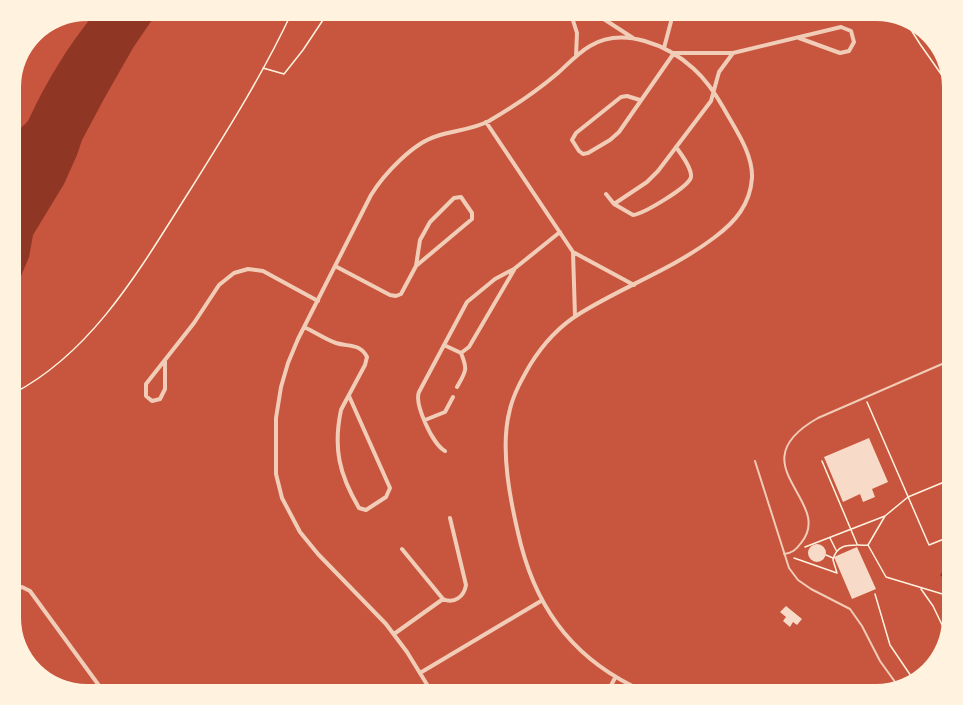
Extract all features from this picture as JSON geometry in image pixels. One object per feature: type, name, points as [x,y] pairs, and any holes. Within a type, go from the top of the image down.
[{"type":"street","points":[[573,21],[577,33],[576,57]]},
{"type":"street","points":[[607,21],[635,39]]},
{"type":"street","points":[[664,48],[670,21]]},
{"type":"street","points":[[674,53],[733,53],[841,27],[851,31],[854,42],[850,50],[840,53],[799,38]]},
{"type":"street","points":[[426,684],[394,634],[374,610],[309,544],[292,519],[280,491],[276,474],[275,456],[277,407],[288,363],[304,327],[371,195],[386,174],[416,146],[429,138],[470,128],[486,122],[540,87],[586,48],[598,42],[614,38],[635,39],[664,48],[674,53],[695,69],[714,92],[747,151],[750,160],[752,182],[746,202],[732,224],[706,244],[675,264],[575,316],[554,333],[534,358],[513,398],[507,423],[508,471],[513,508],[525,560],[541,601],[556,623],[582,653],[615,678],[628,684]]},
{"type":"street","points":[[640,100],[627,96],[621,97],[576,133],[572,140],[583,154],[588,153],[615,136],[674,53]]},
{"type":"street","points":[[614,204],[651,179],[708,106],[714,92],[719,72],[733,53]]},
{"type":"street","points":[[486,122],[573,252],[634,285]]},
{"type":"street","points":[[606,194],[614,204],[628,214],[635,215],[658,204],[688,183],[691,178],[691,172],[676,147]]},
{"type":"street","points":[[335,266],[390,295],[396,296],[403,292],[416,266],[420,240],[430,222],[454,198],[461,197],[472,213],[472,219],[416,266]]},
{"type":"street","points":[[445,451],[436,444],[418,403],[418,395],[444,345],[470,299],[499,276],[514,269],[560,232]]},
{"type":"street","points":[[573,252],[575,316]]},
{"type":"street","points":[[165,360],[164,393],[158,401],[152,401],[146,396],[145,387],[165,360],[194,323],[219,285],[234,273],[248,269],[263,271],[318,301]]},
{"type":"street","points":[[461,353],[471,344],[514,269]]},
{"type":"street","points":[[304,327],[336,343],[351,344],[366,354],[367,363],[349,396],[340,414],[338,460],[341,473],[358,506],[361,509],[366,510],[386,497],[390,488],[349,396]]},
{"type":"street","points":[[444,345],[461,353],[467,369],[457,387]]},
{"type":"street","points":[[425,420],[445,412],[453,397]]},
{"type":"street","points":[[402,549],[443,599],[450,601],[458,599],[464,593],[466,586],[450,518]]},
{"type":"street","points":[[21,589],[25,588],[30,591],[98,684]]},
{"type":"street","points":[[394,634],[443,599]]},
{"type":"street","points":[[420,673],[541,601]]},
{"type":"street","points":[[612,684],[615,678]]},
{"type":"lane","points":[[784,554],[794,552],[806,536],[809,521],[784,463],[785,450],[791,439],[818,418],[942,364]]},
{"type":"lane","points":[[755,461],[776,523],[789,568],[798,580],[819,594],[846,607],[853,613],[866,633],[875,653],[894,681]]},
{"type":"path","points":[[21,388],[65,358],[102,318],[174,215],[239,112],[287,21]]},
{"type":"path","points":[[263,68],[284,74],[303,50],[322,21]]},
{"type":"path","points":[[913,33],[941,74]]},
{"type":"path","points":[[867,400],[929,545],[942,540]]},
{"type":"path","points":[[822,461],[857,544]]},
{"type":"path","points":[[794,552],[885,516],[908,497],[942,483]]},
{"type":"path","points":[[868,545],[885,516]]},
{"type":"path","points":[[830,538],[836,551]]},
{"type":"path","points":[[784,554],[837,573],[833,558],[836,551],[844,546],[857,544],[868,545]]},
{"type":"path","points":[[868,545],[884,575],[942,594]]},
{"type":"path","points":[[826,555],[833,558]]},
{"type":"path","points":[[919,587],[933,606],[942,624]]},
{"type":"path","points":[[875,594],[890,645],[910,675]]},
{"type":"shaded area","points":[[89,21],[151,21],[133,48],[105,97],[82,140],[64,184],[33,235],[29,257],[21,276],[21,128],[28,121],[43,91],[75,39]]},
{"type":"building","points":[[869,438],[888,482],[872,489],[875,497],[863,502],[860,494],[843,502],[824,457]]},
{"type":"building","points":[[817,544],[823,547],[826,553],[823,559],[817,562],[811,559],[808,553],[811,547]]},
{"type":"building","points":[[857,547],[876,589],[852,599],[834,557]]},
{"type":"building","points":[[786,606],[802,619],[797,625],[793,622],[790,627],[783,621],[786,617],[780,612]]}]
